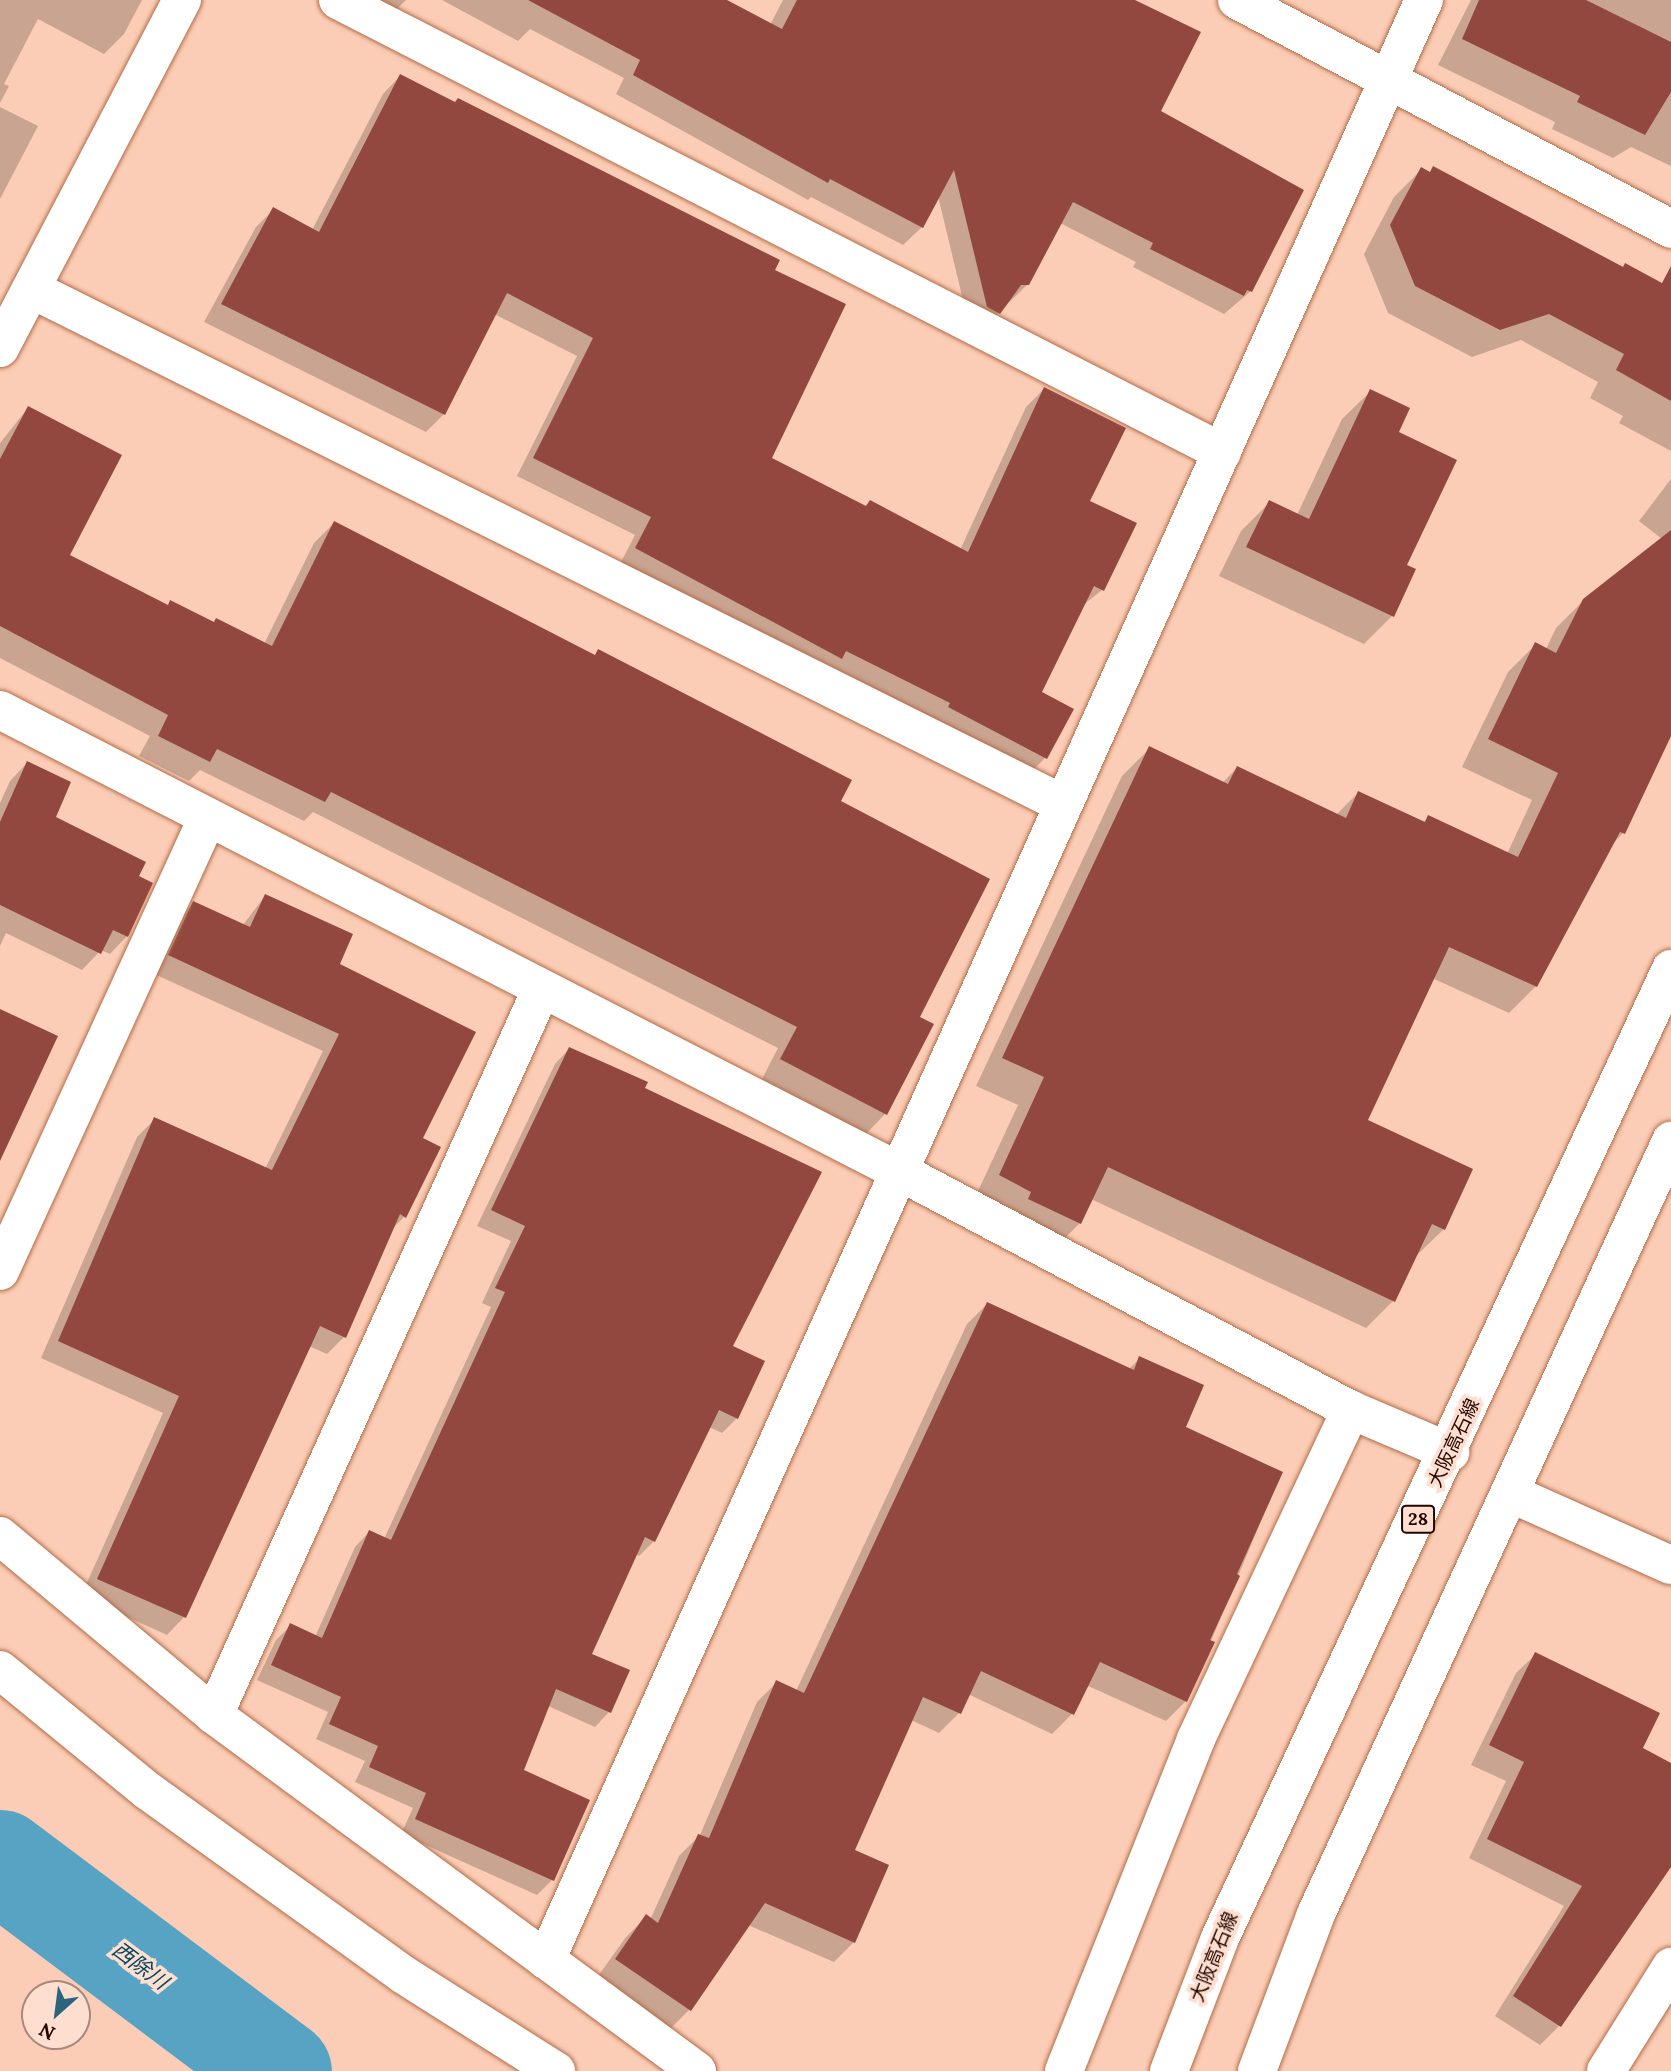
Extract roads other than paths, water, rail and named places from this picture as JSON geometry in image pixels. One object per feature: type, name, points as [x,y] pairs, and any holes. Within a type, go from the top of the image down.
[{"type":"street","points":[[0,348],[182,0]]},
{"type":"street","points":[[338,0],[1222,452]]},
{"type":"street","points":[[1237,0],[1671,229]]},
{"type":"street","points":[[546,1960],[902,1173],[1061,803],[1222,452],[1424,0]]},
{"type":"street","points":[[31,289],[1061,803]]},
{"type":"street","points":[[0,710],[902,1173],[1351,1409],[1450,1452]]},
{"type":"street","points":[[0,1271],[207,818]]},
{"type":"street","name":"大阪高石線","points":[[1169,2071],[1220,1937],[1450,1452],[1671,969]]},
{"type":"street","points":[[214,1715],[541,990]]},
{"type":"street","points":[[1257,2071],[1316,1914],[1512,1494],[1671,1141]]},
{"type":"street","points":[[1063,2071],[1196,1739],[1351,1409]]},
{"type":"street","points":[[1512,1494],[1671,1565]]},
{"type":"street","points":[[0,1536],[214,1715],[697,2071]]},
{"type":"street","points":[[0,1670],[148,1791],[404,1975],[555,2071]]},
{"type":"street","points":[[1606,2071],[1671,1967]]},
{"type":"waterway","name":"西除川","points":[[0,1861],[280,2071]]}]
